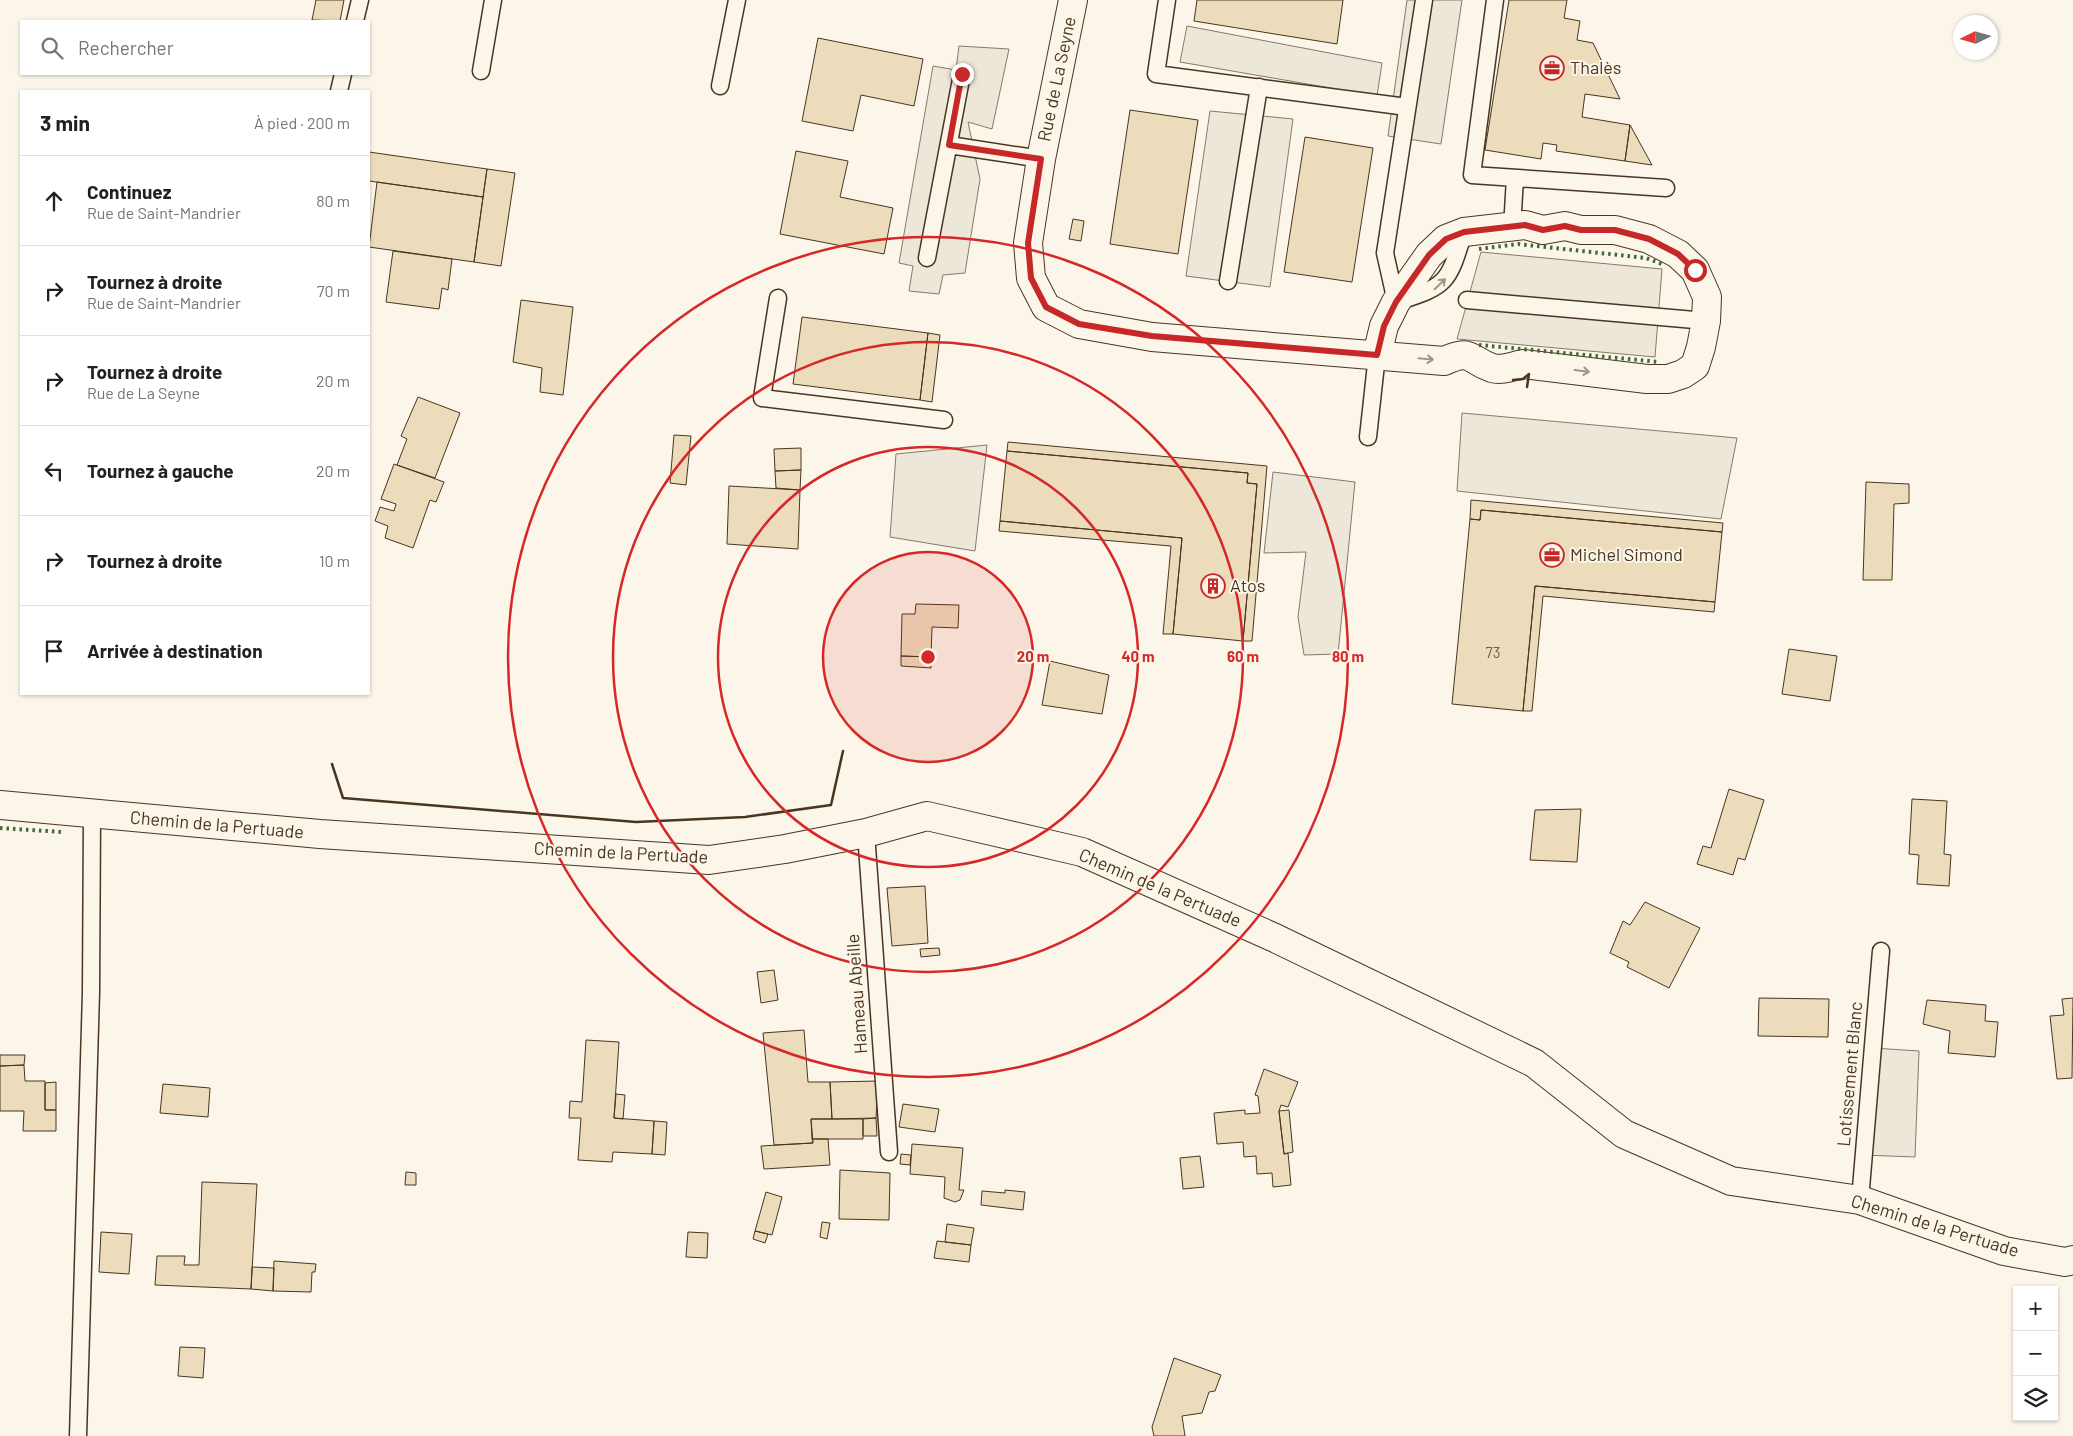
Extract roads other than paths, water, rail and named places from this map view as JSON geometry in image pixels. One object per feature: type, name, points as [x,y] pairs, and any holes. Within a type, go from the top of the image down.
[{"type":"street","name":"Rue de La Seyne","points":[[1074,0],[1041,159],[1028,243],[1031,278],[1046,307],[1079,324],[1152,336],[1377,355]]},
{"type":"street","points":[[1525,225],[1543,230],[1565,226],[1581,230],[1615,230],[1649,239],[1678,254],[1695,270],[1707,297],[1706,321],[1695,366],[1683,374],[1668,378],[1647,379],[1523,364],[1504,369],[1492,368],[1475,357],[1465,354],[1444,361],[1377,355],[1384,326],[1396,302],[1429,255],[1446,239],[1464,232],[1512,228],[1525,225]]},
{"type":"street","name":"Chemin de la Pertuade","points":[[0,805],[320,834],[709,860],[785,850],[866,833],[927,816],[1082,852],[1275,938],[1534,1063],[1624,1134],[1732,1181],[1860,1200],[2004,1251],[2065,1262],[2073,1260]]},
{"type":"lane","points":[[355,20],[360,0]]},
{"type":"lane","points":[[481,71],[493,0]]},
{"type":"lane","points":[[720,86],[737,0]]},
{"type":"lane","points":[[1167,0],[1156,74],[1407,107]]},
{"type":"lane","points":[[1396,302],[1385,253],[1424,0]]},
{"type":"lane","points":[[1496,0],[1472,175],[1666,188]]},
{"type":"lane","points":[[927,258],[962,74]]},
{"type":"lane","points":[[339,90],[343,75]]},
{"type":"lane","points":[[1228,281],[1259,87]]},
{"type":"lane","points":[[949,145],[1041,159]]},
{"type":"lane","points":[[1512,228],[1515,178]]},
{"type":"lane","points":[[778,298],[762,398],[944,420]]},
{"type":"lane","points":[[1468,300],[1706,321]]},
{"type":"lane","points":[[1368,437],[1377,355]]},
{"type":"lane","points":[[78,1436],[91,992],[92,814]]},
{"type":"lane","name":"Hameau Abeille","points":[[866,833],[889,1152]]},
{"type":"lane","name":"Lotissement Blanc","points":[[1860,1200],[1881,951]]},
{"type":"place","name":"Thalès","points":[[1552,68]]},
{"type":"place","name":"Michel Simond","points":[[1552,555]]},
{"type":"place","name":"Atos","points":[[1213,586]]}]
